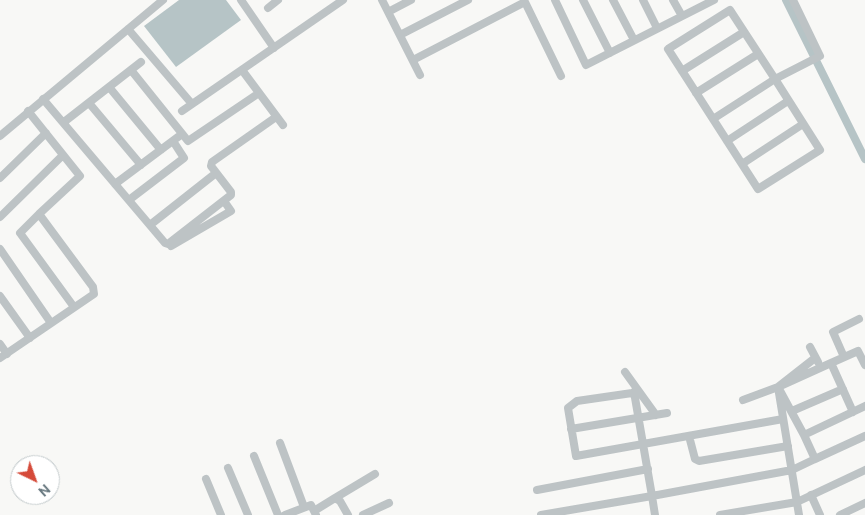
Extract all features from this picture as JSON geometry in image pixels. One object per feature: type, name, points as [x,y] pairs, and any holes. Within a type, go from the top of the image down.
[{"type":"street","points":[[0,136],[43,98],[163,0]]},
{"type":"street","points":[[242,0],[274,48]]},
{"type":"street","points":[[268,8],[278,0]]},
{"type":"street","points":[[182,111],[343,0]]},
{"type":"street","points":[[382,0],[420,75]]},
{"type":"street","points":[[388,12],[411,0]]},
{"type":"street","points":[[400,35],[468,0]]},
{"type":"street","points":[[555,0],[586,65],[682,16],[705,2],[714,0]]},
{"type":"street","points":[[583,0],[610,53]]},
{"type":"street","points":[[613,0],[634,40]]},
{"type":"street","points":[[642,0],[657,28]]},
{"type":"street","points":[[674,0],[682,16]]},
{"type":"street","points":[[713,119],[774,79],[820,56],[793,0]]},
{"type":"street","points":[[413,60],[524,1],[561,76]]},
{"type":"street","points":[[730,10],[758,54],[820,150],[758,189],[668,49],[730,10]]},
{"type":"street","points":[[128,29],[192,104]]},
{"type":"street","points":[[682,71],[744,32]]},
{"type":"street","points":[[696,93],[758,54]]},
{"type":"street","points":[[64,122],[141,62]]},
{"type":"street","points":[[131,70],[182,134],[190,141],[259,94]]},
{"type":"street","points":[[242,70],[283,125]]},
{"type":"street","points":[[109,88],[161,150]]},
{"type":"street","points":[[43,98],[164,243],[172,247],[231,211],[224,201]]},
{"type":"street","points":[[727,141],[788,101]]},
{"type":"street","points":[[89,103],[141,165]]},
{"type":"street","points":[[28,111],[80,176],[20,233],[74,307]]},
{"type":"street","points":[[168,244],[231,195],[231,192],[211,166],[212,162],[276,117]]},
{"type":"street","points":[[742,164],[803,124]]},
{"type":"street","points":[[0,178],[46,133]]},
{"type":"street","points":[[116,184],[182,134]]},
{"type":"street","points":[[129,200],[184,158],[172,141]]},
{"type":"street","points":[[0,217],[63,155]]},
{"type":"street","points":[[150,225],[216,173]]},
{"type":"street","points":[[0,344],[3,356],[94,294],[93,287],[39,214]]},
{"type":"street","points":[[0,249],[51,323]]},
{"type":"street","points":[[0,296],[30,338]]},
{"type":"street","points":[[844,357],[833,332],[859,319]]},
{"type":"street","points":[[810,347],[821,368]]},
{"type":"street","points":[[743,400],[778,387],[858,350],[865,365]]},
{"type":"street","points":[[778,387],[816,358]]},
{"type":"street","points":[[831,363],[853,412]]},
{"type":"street","points":[[625,372],[637,392],[656,415]]},
{"type":"street","points":[[778,387],[792,410],[815,459]]},
{"type":"street","points":[[778,387],[799,515]]},
{"type":"street","points":[[792,410],[843,389]]},
{"type":"street","points":[[637,392],[577,401],[568,408],[576,456],[783,419]]},
{"type":"street","points":[[637,392],[639,418],[655,515]]},
{"type":"street","points":[[804,435],[865,406]]},
{"type":"street","points":[[571,428],[667,413]]},
{"type":"street","points":[[689,436],[695,459],[700,461],[788,446]]},
{"type":"street","points":[[541,515],[792,470],[865,436]]},
{"type":"street","points":[[280,443],[304,506]]},
{"type":"street","points":[[254,456],[278,515]]},
{"type":"street","points":[[228,468],[248,515]]},
{"type":"street","points":[[537,490],[648,469]]},
{"type":"street","points":[[720,515],[797,502],[865,470]]},
{"type":"street","points":[[285,515],[304,506],[311,505],[315,513],[335,498],[375,474]]},
{"type":"street","points":[[206,479],[221,515]]},
{"type":"street","points":[[811,495],[820,515]]},
{"type":"street","points":[[335,498],[340,501],[348,515]]},
{"type":"street","points":[[363,515],[389,503]]},
{"type":"street","points":[[840,515],[865,504]]},
{"type":"shaded area","points":[[179,0],[226,0],[241,20],[176,67],[144,26]]},
{"type":"waterway","points":[[786,0],[865,159]]}]
